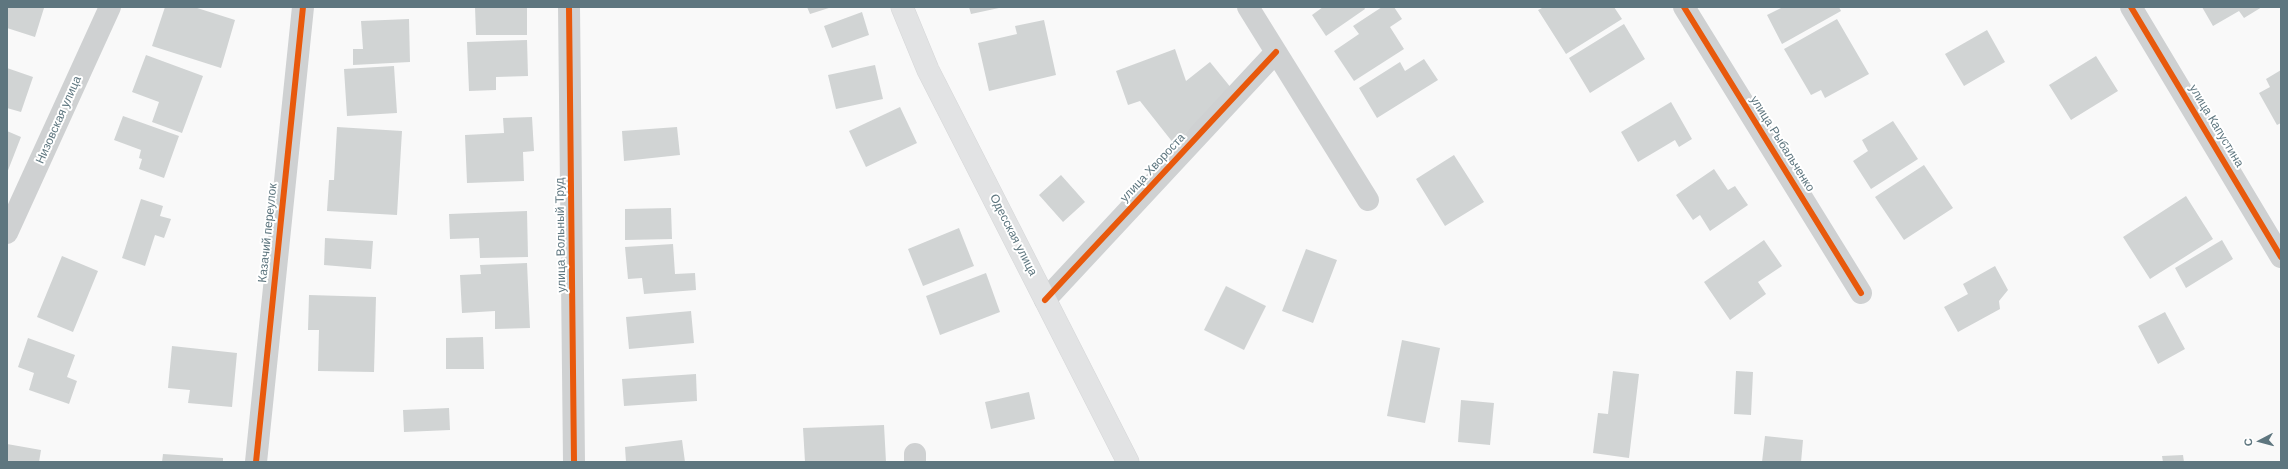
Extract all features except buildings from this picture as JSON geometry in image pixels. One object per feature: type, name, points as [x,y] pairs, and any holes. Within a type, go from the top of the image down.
[{"type":"main road","name":"Одесская улица","points":[[902,7],[928,70],[1128,462]]},
{"type":"street","name":"Низовская улица","points":[[7,233],[110,7]]},
{"type":"street","name":"Казачий переулок","points":[[256,462],[303,7]]},
{"type":"street","name":"улица Вольный Труд","points":[[570,7],[574,462]]},
{"type":"street","points":[[1248,7],[1368,200]]},
{"type":"street","name":"улица Рыбальченко","points":[[1684,7],[1861,293]]},
{"type":"street","name":"улица Капустина","points":[[2131,7],[2281,257]]},
{"type":"street","name":"улица Хвороста","points":[[1045,300],[1276,52]]},
{"type":"cycle path","points":[[256,462],[303,7]]},
{"type":"cycle path","points":[[569,7],[574,462]]},
{"type":"cycle path","points":[[1684,7],[1861,293]]},
{"type":"cycle path","points":[[2131,7],[2281,257]]},
{"type":"cycle path","points":[[1045,300],[1276,52]]}]
